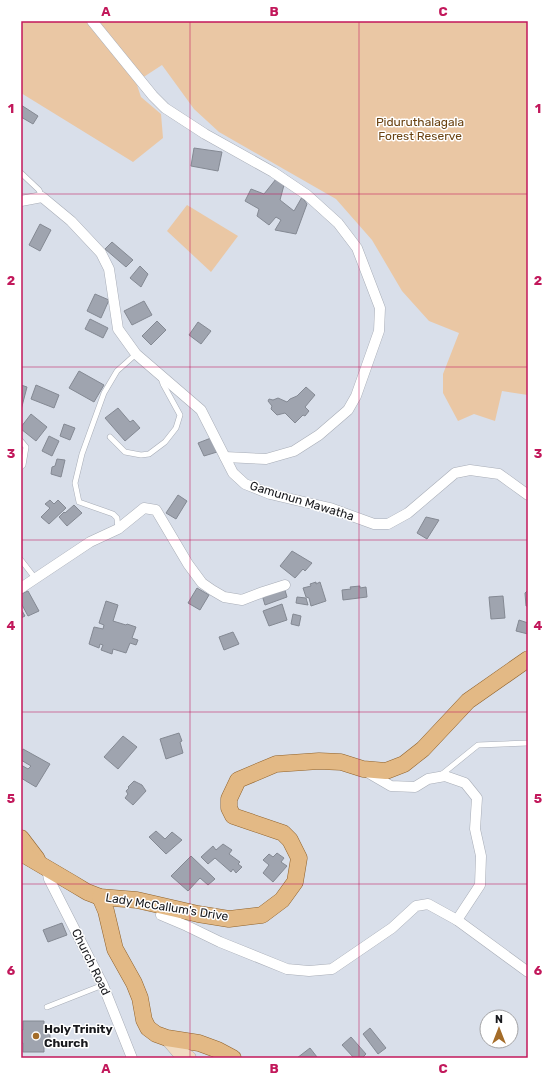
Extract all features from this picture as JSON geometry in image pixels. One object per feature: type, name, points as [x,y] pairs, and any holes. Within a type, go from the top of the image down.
[{"type":"main road","name":"Lady McCallum's Drive","points":[[21,838],[44,867],[87,892],[100,897],[137,900],[198,914],[229,919],[262,915],[282,900],[295,882],[299,858],[290,840],[283,833],[233,816],[229,808],[229,799],[238,780],[276,764],[319,761],[340,762],[363,768],[386,771],[404,764],[423,749],[468,701],[528,659]]},
{"type":"main road","points":[[21,854],[44,867]]},
{"type":"main road","points":[[100,897],[106,911],[115,948],[134,983],[140,998],[144,1020],[148,1028],[156,1034],[167,1038],[199,1043],[218,1050],[232,1058]]},
{"type":"main road","points":[[107,918],[111,907],[120,898]]},
{"type":"street","points":[[92,21],[153,96],[165,108],[205,134],[272,172],[307,195],[338,222],[358,248],[380,308],[379,331],[356,396],[348,410],[319,435],[294,451],[266,459],[225,457]]},
{"type":"street","points":[[21,201],[42,197]]},
{"type":"street","name":"Gamunun Mawatha","points":[[42,197],[71,221],[101,253],[109,269],[118,329],[136,354],[201,410],[233,473],[245,484],[270,494],[330,508],[374,524],[388,524],[408,513],[455,473],[470,470],[499,474],[528,495]]},
{"type":"street","points":[[21,588],[90,542],[118,529],[144,508],[156,510],[188,564],[202,583],[224,597],[242,600],[285,585]]},
{"type":"street","points":[[363,768],[391,786],[415,787],[428,779],[445,776],[465,783],[477,798],[475,829],[481,856],[480,885],[457,920]]},
{"type":"street","name":"Church Road","points":[[44,867],[103,985],[132,1058]]},
{"type":"street","points":[[161,915],[220,942],[287,969],[309,971],[332,969],[392,928],[416,906],[428,904],[457,920],[528,972]]},
{"type":"street","points":[[167,1038],[178,1051],[189,1058]]},
{"type":"lane","points":[[21,173],[39,190],[42,197]]},
{"type":"lane","points":[[118,529],[117,518],[113,514],[79,502],[75,483],[82,454],[104,393],[117,371],[136,354]]},
{"type":"lane","points":[[110,437],[125,452],[141,455],[149,454],[165,442],[176,428],[180,415],[163,384],[161,376]]},
{"type":"lane","points":[[21,441],[26,448],[23,465],[21,468]]},
{"type":"lane","points":[[21,560],[35,578]]},
{"type":"lane","points":[[438,777],[478,745],[528,743]]},
{"type":"lane","points":[[47,1007],[103,985]]},
{"type":"green space","name":"Piduruthalagala Forest Reserve","points":[[21,21],[528,21],[528,395],[502,391],[495,421],[474,414],[458,421],[443,393],[443,374],[459,333],[429,321],[402,291],[372,240],[336,199],[219,132],[194,109],[162,65],[136,82],[141,97],[161,114],[163,138],[133,162],[21,93]]},
{"type":"green space","points":[[187,205],[238,236],[211,272],[167,231]]},
{"type":"building","points":[[21,105],[38,116],[33,124],[21,117]]},
{"type":"building","points":[[194,148],[222,152],[218,171],[191,166]]},
{"type":"building","points":[[276,179],[284,185],[280,200],[294,211],[302,197],[307,204],[296,234],[275,230],[281,220],[276,217],[269,225],[257,216],[259,209],[245,201],[251,189],[264,194]]},
{"type":"building","points":[[40,224],[51,230],[40,251],[29,245]]},
{"type":"building","points":[[112,242],[133,260],[126,267],[105,249]]},
{"type":"building","points":[[140,266],[148,274],[141,287],[130,278]]},
{"type":"building","points":[[95,294],[109,300],[101,318],[87,311]]},
{"type":"building","points":[[144,301],[152,315],[132,325],[124,311]]},
{"type":"building","points":[[90,319],[108,328],[103,338],[85,329]]},
{"type":"building","points":[[157,321],[166,330],[151,345],[142,336]]},
{"type":"building","points":[[198,322],[211,331],[201,344],[189,335]]},
{"type":"building","points":[[79,371],[104,385],[94,402],[69,388]]},
{"type":"building","points":[[21,385],[27,387],[21,410]]},
{"type":"building","points":[[36,385],[59,395],[54,408],[31,399]]},
{"type":"building","points":[[306,387],[315,395],[305,407],[309,411],[295,423],[285,413],[277,415],[271,409],[272,406],[268,401],[269,399],[273,400],[278,398],[287,402],[297,396]]},
{"type":"building","points":[[118,408],[130,422],[133,420],[140,428],[125,441],[105,418]]},
{"type":"building","points":[[31,414],[47,427],[36,441],[21,429]]},
{"type":"building","points":[[64,424],[75,428],[70,440],[60,436]]},
{"type":"building","points":[[49,436],[59,441],[52,456],[42,451]]},
{"type":"building","points":[[211,438],[217,452],[204,456],[198,443]]},
{"type":"building","points":[[57,459],[65,460],[61,477],[51,474],[52,467],[55,466]]},
{"type":"building","points":[[178,495],[187,501],[176,519],[166,513]]},
{"type":"building","points":[[50,500],[54,504],[58,500],[66,508],[49,524],[41,517],[50,508],[45,504]]},
{"type":"building","points":[[74,505],[82,513],[67,526],[59,517]]},
{"type":"building","points":[[426,517],[439,520],[427,539],[417,533]]},
{"type":"building","points":[[292,551],[312,563],[305,571],[303,569],[295,578],[280,566]]},
{"type":"building","points":[[316,582],[316,584],[320,582],[326,601],[311,606],[309,598],[306,597],[303,588],[311,586],[310,584]]},
{"type":"building","points":[[360,586],[360,588],[366,587],[367,597],[343,600],[342,590]]},
{"type":"building","points":[[284,587],[287,597],[265,605],[262,595]]},
{"type":"building","points":[[197,588],[209,595],[200,610],[188,603]]},
{"type":"building","points":[[28,591],[39,611],[28,616],[21,603],[21,594]]},
{"type":"building","points":[[527,591],[528,606],[526,606],[525,593]]},
{"type":"building","points":[[503,596],[505,618],[491,619],[489,597]]},
{"type":"building","points":[[297,597],[306,598],[308,605],[296,603]]},
{"type":"building","points":[[106,601],[118,605],[113,621],[136,627],[132,638],[138,640],[136,645],[130,643],[126,653],[113,649],[112,654],[101,650],[103,645],[100,644],[99,648],[89,644],[94,627],[103,629],[104,625],[99,623]]},
{"type":"building","points":[[282,604],[287,620],[269,626],[263,611]]},
{"type":"building","points":[[21,609],[25,616],[21,618]]},
{"type":"building","points":[[293,614],[301,616],[299,626],[291,624]]},
{"type":"building","points":[[519,620],[528,623],[528,634],[516,631]]},
{"type":"building","points":[[233,632],[239,644],[224,650],[219,637]]},
{"type":"building","points":[[179,733],[182,741],[180,742],[183,753],[166,759],[160,739]]},
{"type":"building","points":[[123,736],[137,747],[118,769],[104,757]]},
{"type":"building","points":[[23,749],[50,764],[36,787],[21,778],[21,765],[28,769],[31,766],[21,760],[21,753]]},
{"type":"building","points":[[134,781],[142,785],[146,791],[133,805],[125,798],[128,794],[126,791],[129,788],[128,787]]},
{"type":"building","points":[[156,831],[165,839],[172,832],[182,840],[166,854],[149,837]]},
{"type":"building","points":[[223,844],[232,850],[229,854],[240,862],[238,864],[242,867],[236,873],[233,869],[231,872],[215,858],[208,864],[201,857],[213,846],[216,850]]},
{"type":"building","points":[[277,853],[284,858],[281,862],[287,866],[273,882],[263,873],[269,865],[263,860],[269,854],[273,857]]},
{"type":"building","points":[[191,856],[215,879],[208,885],[200,878],[188,891],[171,876]]},
{"type":"building","points":[[62,923],[67,935],[48,942],[43,930]]},
{"type":"building","name":"Holy Trinity Church","points":[[23,1021],[44,1021],[44,1030],[50,1030],[50,1043],[44,1043],[44,1052],[23,1052],[21,1030],[23,1030]]},
{"type":"building","points":[[370,1028],[386,1048],[378,1054],[363,1034]]},
{"type":"building","points":[[351,1037],[366,1054],[362,1058],[354,1058],[342,1045]]},
{"type":"building","points":[[310,1048],[317,1057],[316,1058],[297,1058]]},
{"type":"place","name":"Holy Trinity Church","points":[[36,1036]]}]
